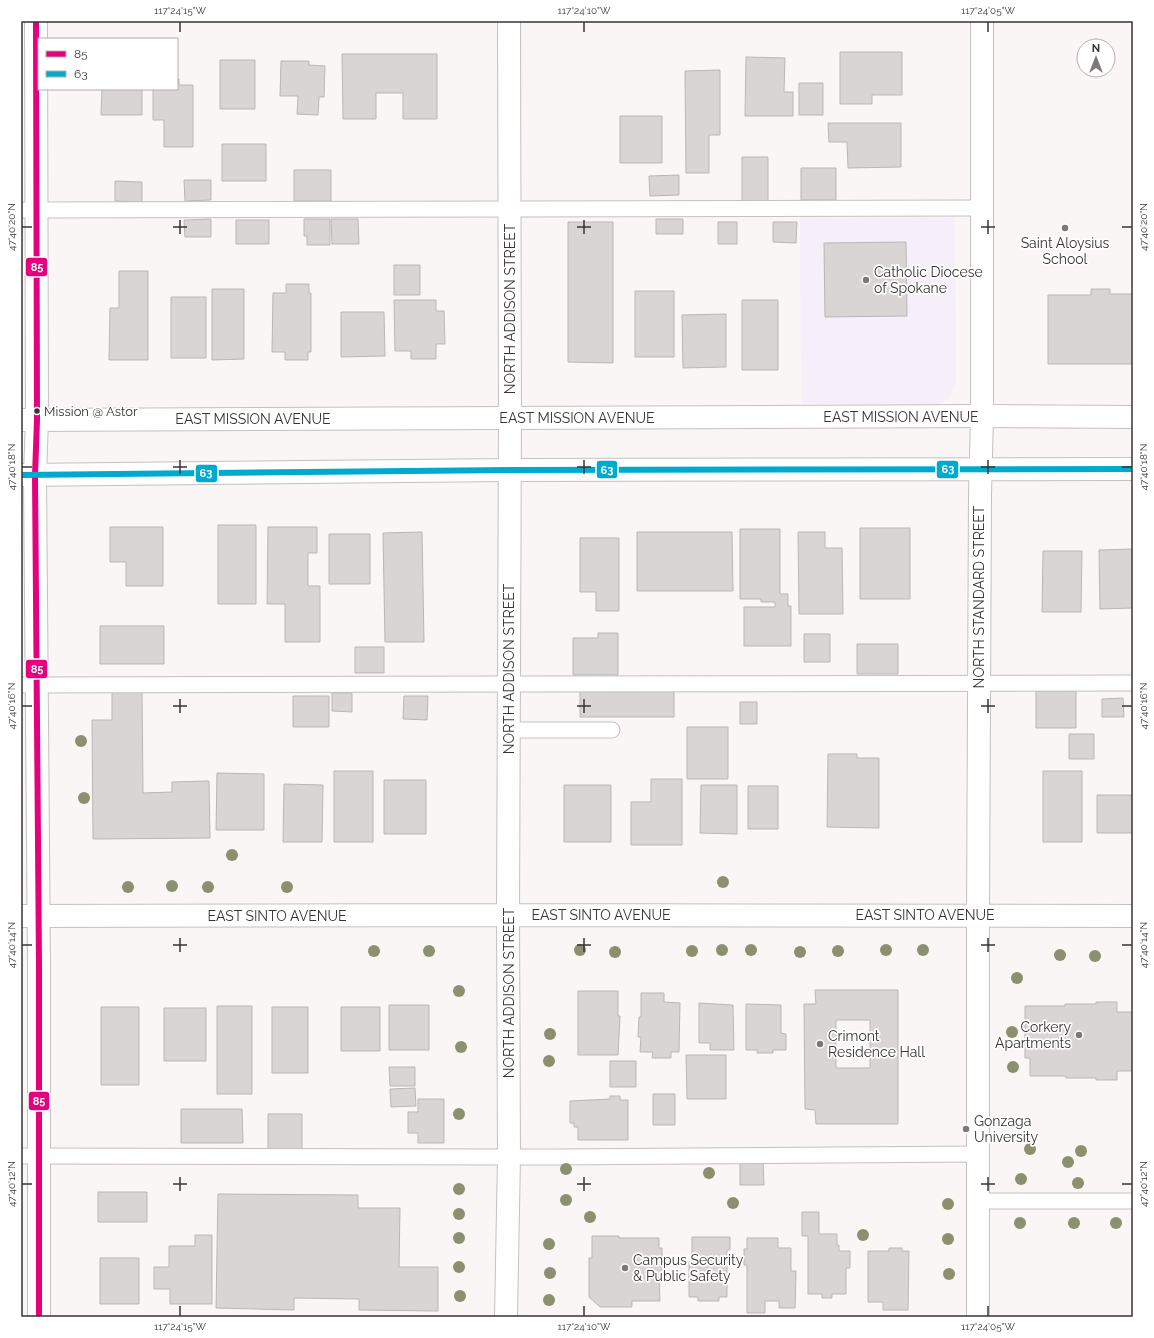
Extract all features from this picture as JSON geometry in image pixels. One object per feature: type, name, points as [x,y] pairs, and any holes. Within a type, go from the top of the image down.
[{"type":"street","points":[[36,21],[28,210],[28,475],[30,1156],[39,1317]]},
{"type":"street","name":"NORTH ADDISON STREET","points":[[506,1317],[509,1157],[509,21]]},
{"type":"street","name":"NORTH STANDARD STREET","points":[[978,1317],[978,915],[980,470],[982,416],[982,21]]},
{"type":"street","name":"EAST MISSION AVENUE","points":[[29,420],[982,416],[1133,417]]},
{"type":"street","points":[[28,475],[510,470],[1133,469]]},
{"type":"street","name":"EAST SINTO AVENUE","points":[[30,916],[1133,916]]},
{"type":"lane","points":[[28,210],[982,208]]},
{"type":"lane","points":[[29,685],[1133,683]]},
{"type":"lane","points":[[509,730],[612,730]]},
{"type":"lane","points":[[30,1156],[509,1157],[979,1154]]},
{"type":"lane","points":[[979,1201],[1133,1202]]},
{"type":"shaded area","points":[[955,217],[956,383],[950,398],[939,404],[801,403],[800,218]]},
{"type":"building","points":[[840,52],[902,52],[902,95],[872,95],[872,104],[840,104]]},
{"type":"building","points":[[342,54],[437,54],[437,119],[403,119],[403,93],[376,93],[376,119],[343,119]]},
{"type":"building","points":[[746,57],[785,58],[784,92],[793,92],[793,116],[745,116]]},
{"type":"building","points":[[220,60],[255,60],[255,109],[220,109]]},
{"type":"building","points":[[281,61],[309,61],[309,65],[325,66],[324,97],[319,97],[318,115],[297,114],[298,96],[280,96]]},
{"type":"building","points":[[720,70],[720,135],[709,135],[709,173],[686,173],[685,71]]},
{"type":"building","points":[[178,79],[179,85],[193,85],[193,147],[164,147],[164,120],[153,120],[153,90],[178,90]]},
{"type":"building","points":[[799,83],[823,83],[823,115],[799,115]]},
{"type":"building","points":[[102,90],[142,90],[142,115],[101,115]]},
{"type":"building","points":[[620,116],[662,116],[662,163],[620,163]]},
{"type":"building","points":[[828,123],[901,123],[901,167],[848,168],[847,142],[829,142]]},
{"type":"building","points":[[222,144],[266,144],[266,181],[222,181]]},
{"type":"building","points":[[742,157],[768,157],[768,203],[742,203]]},
{"type":"building","points":[[801,168],[836,168],[836,200],[801,200]]},
{"type":"building","points":[[294,170],[331,170],[331,201],[294,201]]},
{"type":"building","points":[[679,175],[679,195],[650,196],[649,176]]},
{"type":"building","points":[[184,180],[211,180],[211,200],[185,201]]},
{"type":"building","points":[[115,181],[142,182],[142,202],[115,201]]},
{"type":"building","points":[[211,219],[211,237],[185,237],[184,220]]},
{"type":"building","points":[[304,219],[330,219],[330,245],[307,245],[307,236],[304,236]]},
{"type":"building","points":[[331,219],[358,219],[359,244],[332,244]]},
{"type":"building","points":[[656,219],[683,219],[683,234],[656,234]]},
{"type":"building","points":[[236,220],[269,220],[269,244],[236,244]]},
{"type":"building","points":[[568,222],[613,222],[613,363],[568,362]]},
{"type":"building","points":[[718,222],[737,222],[737,244],[718,244]]},
{"type":"building","points":[[773,222],[797,222],[796,243],[773,242]]},
{"type":"building","name":"Catholic Diocese of Spokane","points":[[906,242],[907,316],[825,317],[824,243]]},
{"type":"building","points":[[394,265],[420,265],[420,295],[394,295]]},
{"type":"building","points":[[119,271],[148,271],[148,360],[109,360],[110,308],[119,308]]},
{"type":"building","points":[[286,284],[309,284],[309,293],[311,293],[311,352],[308,352],[308,360],[285,360],[285,352],[272,352],[273,293],[286,293]]},
{"type":"building","points":[[212,289],[244,289],[244,359],[212,360]]},
{"type":"building","points":[[1091,289],[1110,289],[1110,294],[1133,294],[1133,364],[1048,364],[1048,295],[1091,295]]},
{"type":"building","points":[[635,291],[674,291],[674,357],[635,357]]},
{"type":"building","points":[[171,297],[206,297],[206,358],[171,358]]},
{"type":"building","points":[[394,300],[436,300],[436,311],[444,311],[445,344],[436,344],[436,359],[411,359],[411,351],[395,351]]},
{"type":"building","points":[[742,300],[778,300],[778,370],[742,370]]},
{"type":"building","points":[[341,312],[384,312],[385,356],[341,357]]},
{"type":"building","points":[[726,314],[726,367],[683,368],[682,315]]},
{"type":"building","points":[[218,525],[256,525],[256,604],[218,604]]},
{"type":"building","points":[[110,527],[163,527],[163,586],[126,586],[126,562],[110,562]]},
{"type":"building","points":[[268,527],[317,527],[317,553],[308,553],[308,586],[320,586],[320,642],[285,642],[285,604],[267,604]]},
{"type":"building","points":[[860,528],[910,528],[910,599],[860,599]]},
{"type":"building","points":[[740,529],[780,529],[780,594],[788,594],[788,606],[791,606],[791,646],[744,646],[744,607],[775,607],[775,602],[761,602],[761,599],[740,599]]},
{"type":"building","points":[[422,532],[424,642],[385,642],[383,533]]},
{"type":"building","points":[[637,532],[732,532],[733,591],[637,591]]},
{"type":"building","points":[[798,532],[825,532],[825,548],[842,548],[843,614],[799,614]]},
{"type":"building","points":[[329,534],[370,534],[370,584],[329,584]]},
{"type":"building","points":[[580,538],[619,538],[619,611],[596,611],[596,592],[580,592]]},
{"type":"building","points":[[1133,549],[1133,608],[1100,609],[1099,550]]},
{"type":"building","points":[[1043,551],[1082,551],[1081,612],[1042,612]]},
{"type":"building","points":[[100,626],[164,626],[164,664],[100,664]]},
{"type":"building","points":[[598,633],[618,633],[618,675],[573,675],[573,638],[598,638]]},
{"type":"building","points":[[804,634],[830,634],[830,662],[804,662]]},
{"type":"building","points":[[857,644],[898,644],[898,674],[857,674]]},
{"type":"building","points":[[355,647],[384,647],[384,673],[355,673]]},
{"type":"building","points":[[112,690],[142,690],[143,793],[172,792],[172,782],[209,781],[210,838],[93,839],[92,720],[112,720]]},
{"type":"building","points":[[580,691],[674,691],[674,717],[580,717]]},
{"type":"building","points":[[1036,691],[1076,691],[1076,728],[1036,728]]},
{"type":"building","points":[[332,693],[352,693],[352,712],[332,711]]},
{"type":"building","points":[[293,696],[329,696],[329,727],[293,727]]},
{"type":"building","points":[[404,696],[428,696],[427,720],[403,719]]},
{"type":"building","points":[[1123,698],[1124,717],[1102,717],[1102,699]]},
{"type":"building","points":[[740,702],[757,702],[757,724],[740,724]]},
{"type":"building","points":[[687,727],[728,727],[728,779],[687,779]]},
{"type":"building","points":[[1069,734],[1094,734],[1094,759],[1069,759]]},
{"type":"building","points":[[828,754],[857,754],[857,758],[879,758],[879,828],[827,827]]},
{"type":"building","points":[[334,771],[373,771],[373,842],[334,842]]},
{"type":"building","points":[[1043,771],[1082,771],[1082,842],[1043,842]]},
{"type":"building","points":[[217,773],[264,774],[264,830],[216,830]]},
{"type":"building","points":[[651,779],[682,779],[682,845],[631,845],[631,802],[651,802]]},
{"type":"building","points":[[384,780],[426,780],[426,834],[384,834]]},
{"type":"building","points":[[284,784],[323,785],[322,842],[283,842]]},
{"type":"building","points":[[564,785],[611,785],[611,842],[564,842]]},
{"type":"building","points":[[701,785],[737,785],[737,834],[700,833]]},
{"type":"building","points":[[748,786],[778,786],[778,829],[748,829]]},
{"type":"building","points":[[1097,795],[1133,795],[1133,833],[1097,833]]},
{"type":"building","name":"Crimont Residence Hall","points":[[815,990],[898,990],[898,1124],[816,1124],[815,1110],[805,1109],[804,1004],[816,1004]],"holes":[[[836,1020],[870,1020],[870,1068],[836,1068]]]},
{"type":"building","points":[[578,991],[618,991],[618,1016],[620,1016],[618,1055],[578,1055]]},
{"type":"building","points":[[641,993],[664,993],[664,1002],[680,1003],[679,1052],[671,1052],[671,1058],[652,1058],[653,1052],[640,1052],[641,1037],[638,1037],[639,1017],[641,1017]]},
{"type":"building","name":"Corkery Apartments","points":[[1096,1002],[1117,1002],[1117,1012],[1133,1012],[1133,1071],[1117,1071],[1117,1080],[1066,1078],[1066,1076],[1030,1076],[1030,1058],[1025,1058],[1025,1006],[1065,1006],[1065,1004],[1096,1004]]},
{"type":"building","points":[[699,1003],[733,1005],[734,1050],[710,1050],[710,1043],[699,1043]]},
{"type":"building","points":[[746,1004],[781,1005],[781,1033],[786,1034],[786,1050],[773,1050],[773,1053],[757,1053],[757,1050],[746,1050]]},
{"type":"building","points":[[389,1005],[429,1005],[429,1050],[389,1050]]},
{"type":"building","points":[[217,1006],[252,1006],[252,1094],[217,1094]]},
{"type":"building","points":[[101,1007],[139,1007],[139,1085],[101,1085]]},
{"type":"building","points":[[272,1007],[308,1007],[308,1073],[272,1073]]},
{"type":"building","points":[[341,1007],[380,1007],[380,1051],[341,1051]]},
{"type":"building","points":[[164,1008],[206,1008],[206,1061],[164,1061]]},
{"type":"building","points":[[686,1055],[726,1055],[726,1099],[687,1099]]},
{"type":"building","points":[[610,1061],[636,1061],[636,1087],[610,1087]]},
{"type":"building","points":[[389,1067],[415,1067],[415,1086],[390,1086]]},
{"type":"building","points":[[415,1088],[416,1106],[391,1107],[390,1089]]},
{"type":"building","points":[[653,1094],[675,1094],[675,1125],[653,1125]]},
{"type":"building","points":[[610,1096],[620,1096],[620,1100],[628,1100],[628,1140],[578,1140],[578,1127],[574,1127],[574,1123],[570,1123],[570,1101],[610,1099]]},
{"type":"building","points":[[418,1099],[444,1099],[444,1143],[418,1143],[418,1133],[408,1133],[408,1112],[418,1112]]},
{"type":"building","points":[[181,1109],[242,1109],[243,1143],[181,1143]]},
{"type":"building","points":[[268,1114],[302,1114],[302,1151],[268,1151]]},
{"type":"building","points":[[763,1160],[764,1185],[740,1185],[740,1161]]},
{"type":"building","points":[[98,1192],[147,1192],[147,1222],[98,1222]]},
{"type":"building","points":[[218,1194],[358,1195],[358,1208],[400,1208],[399,1267],[438,1267],[438,1311],[359,1310],[359,1299],[294,1298],[294,1310],[216,1308]]},
{"type":"building","points":[[802,1212],[819,1212],[819,1234],[837,1234],[837,1245],[839,1245],[839,1251],[850,1251],[850,1268],[846,1268],[846,1294],[832,1294],[832,1298],[822,1298],[822,1294],[808,1294],[808,1236],[802,1236]]},
{"type":"building","points":[[195,1235],[212,1235],[212,1304],[170,1304],[170,1289],[154,1289],[154,1267],[169,1267],[169,1246],[195,1246]]},
{"type":"building","name":"Campus Security & Public Safety","points":[[592,1236],[659,1238],[659,1248],[662,1248],[662,1277],[659,1277],[660,1301],[632,1301],[632,1307],[600,1307],[589,1297],[589,1258],[592,1258]]},
{"type":"building","points":[[692,1237],[730,1237],[730,1250],[727,1250],[727,1297],[719,1297],[719,1301],[698,1301],[698,1297],[689,1297],[689,1262],[692,1262]]},
{"type":"building","points":[[747,1238],[778,1238],[778,1248],[791,1248],[791,1271],[796,1271],[795,1308],[779,1308],[779,1301],[765,1301],[765,1313],[747,1313],[747,1265],[744,1265],[744,1249],[747,1249]]},
{"type":"building","points":[[889,1248],[902,1248],[902,1251],[909,1251],[908,1310],[883,1310],[883,1302],[868,1302],[868,1251],[889,1251]]},
{"type":"building","points":[[100,1258],[139,1258],[139,1304],[100,1304]]},
{"type":"transit line","name":"85","points":[[36,21],[37,420],[35,475],[39,966],[39,1317]]},
{"type":"transit line","name":"63","points":[[21,475],[510,470],[1133,469]]},
{"type":"place","name":"Saint Aloysius School","points":[[1065,228]]},
{"type":"place","name":"Catholic Diocese of Spokane","points":[[866,280]]},
{"type":"place","name":"Mission @ Astor","points":[[37,411]]},
{"type":"place","name":"Corkery Apartments","points":[[1079,1035]]},
{"type":"place","name":"Crimont Residence Hall","points":[[820,1044]]},
{"type":"place","name":"Gonzaga University","points":[[966,1129]]},
{"type":"place","name":"Campus Security & Public Safety","points":[[625,1268]]}]
